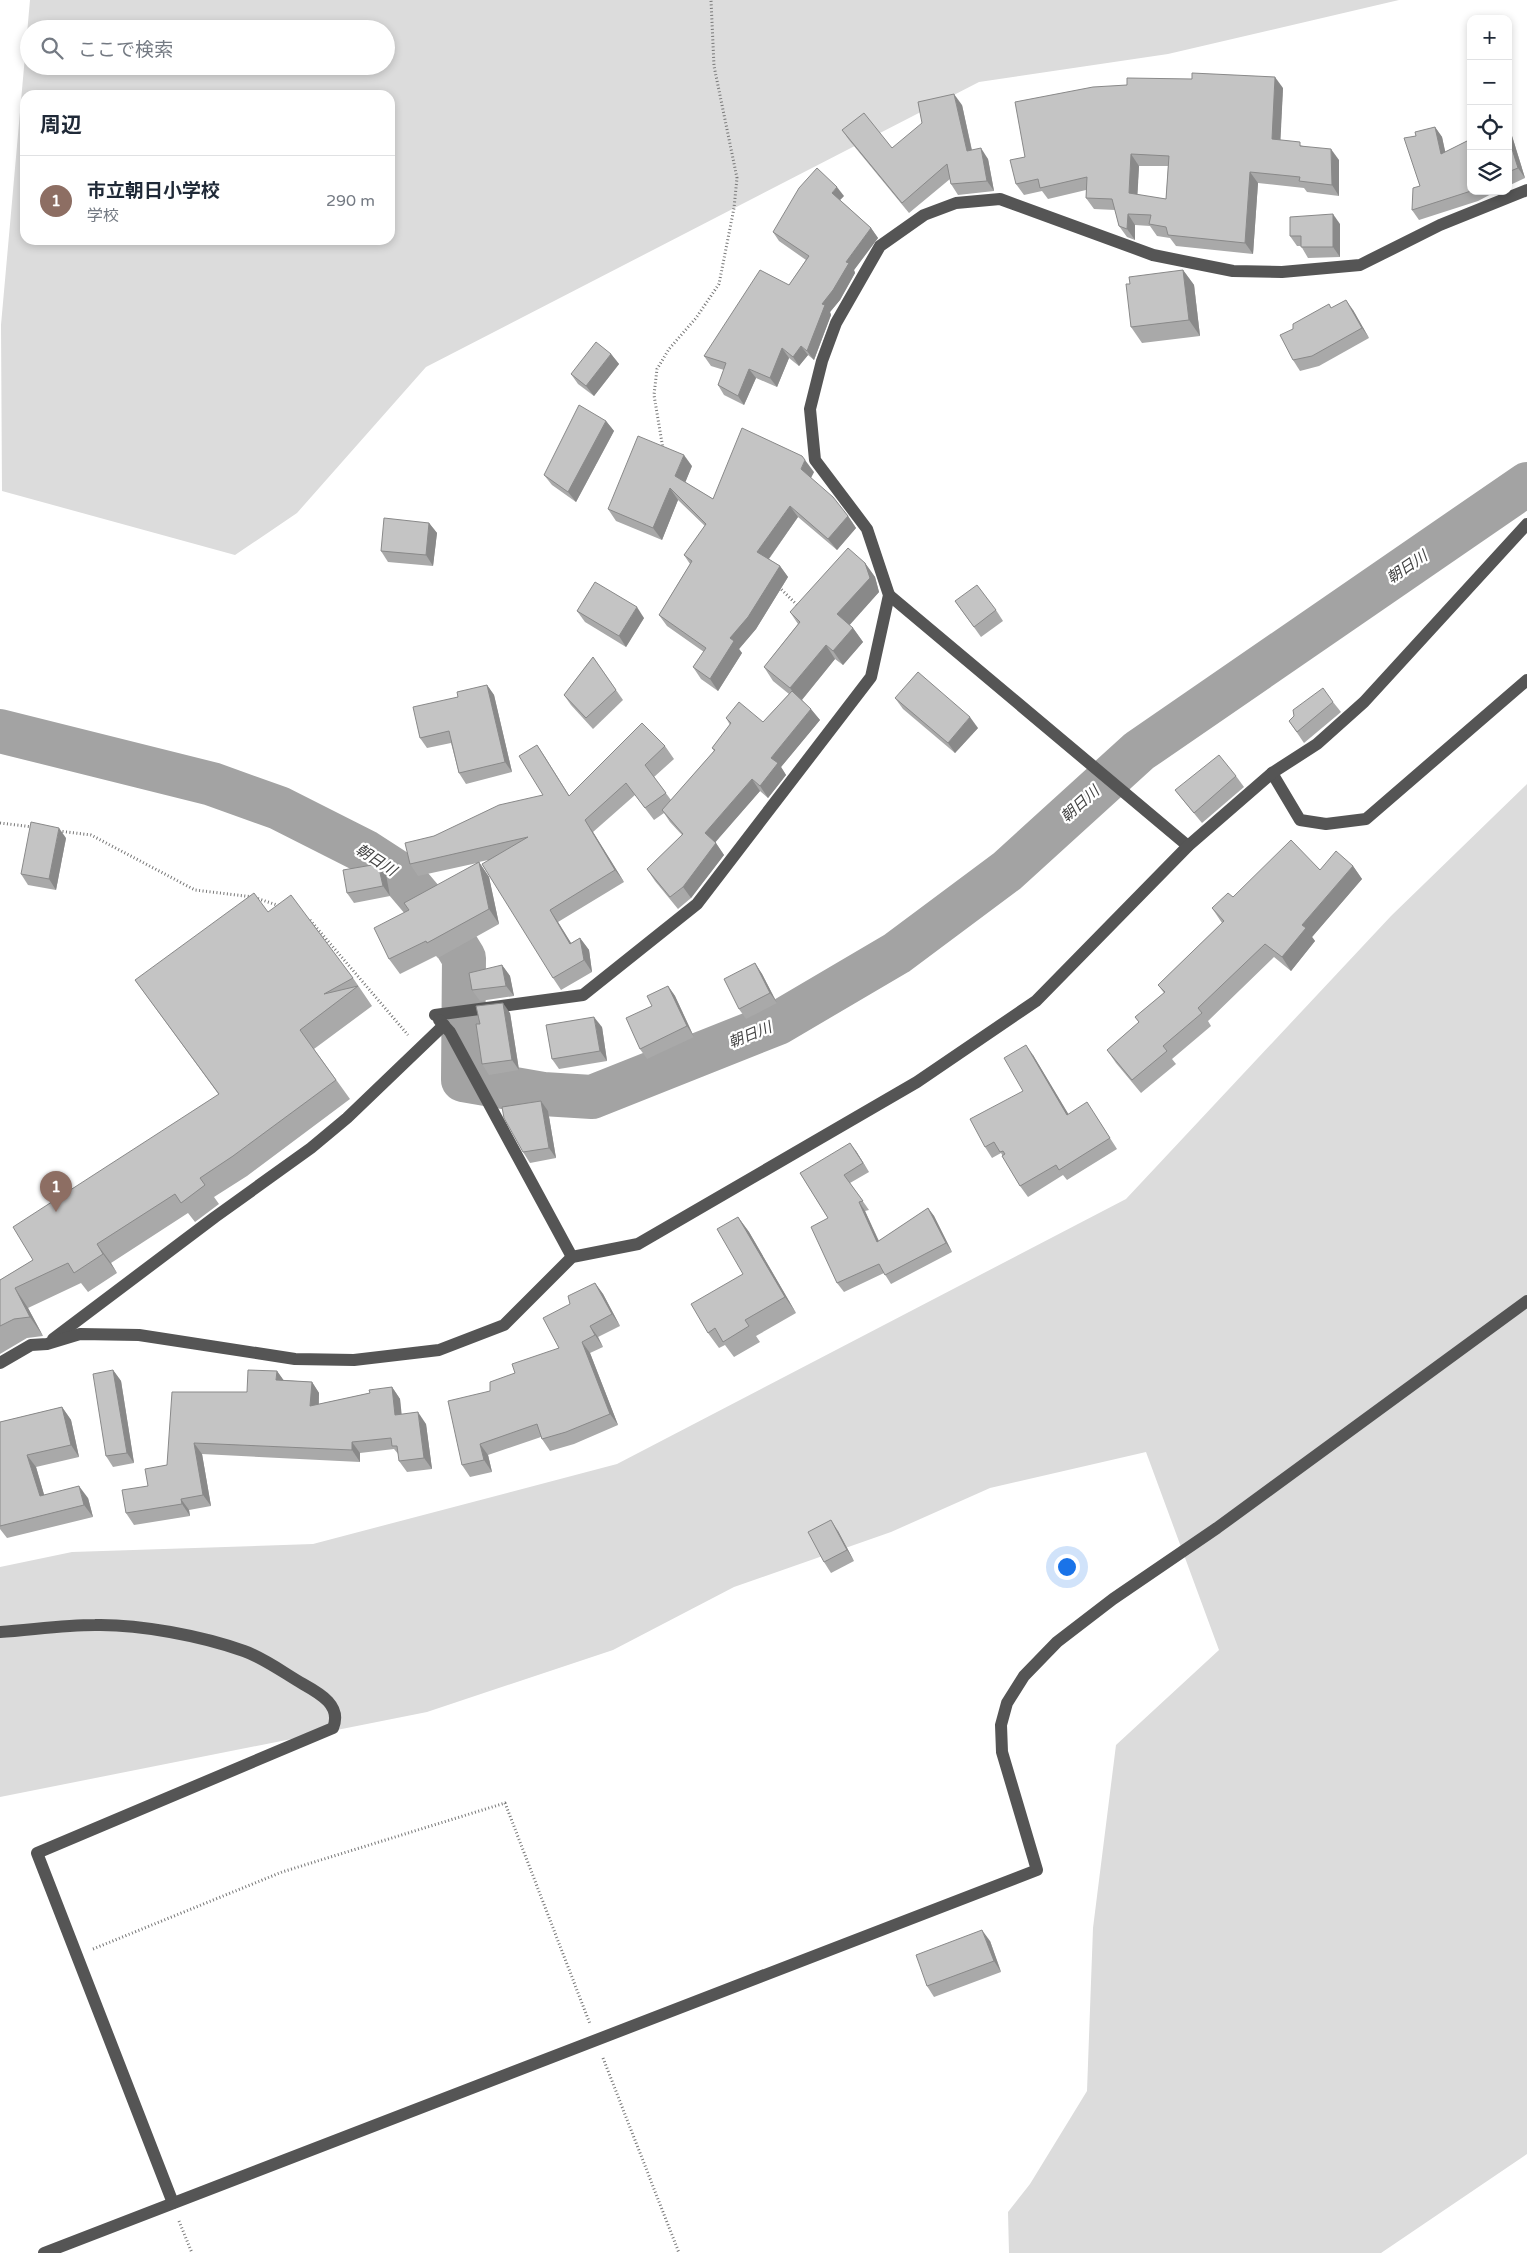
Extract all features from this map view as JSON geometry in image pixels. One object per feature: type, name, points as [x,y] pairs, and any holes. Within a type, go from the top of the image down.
[{"type":"street","points":[[572,1257],[444,1025],[435,1015],[583,995],[696,904],[871,678],[889,595],[867,529],[815,460],[810,409],[830,338],[853,291],[880,246],[924,215],[956,203],[1000,198],[1153,255],[1233,271],[1282,272],[1360,264],[1440,225],[1527,190]]},
{"type":"street","points":[[0,1363],[31,1345],[47,1344],[80,1334],[139,1334],[295,1359],[354,1360],[439,1350],[504,1325],[572,1257],[638,1244],[917,1082],[1036,1000],[1188,846],[1272,773],[1317,744],[1364,702],[1527,524]]},
{"type":"street","points":[[889,595],[1188,846]]},
{"type":"street","points":[[1272,773],[1300,820],[1326,824],[1366,819],[1527,680]]},
{"type":"street","points":[[47,1344],[310,1148],[347,1118],[444,1025]]},
{"type":"street","points":[[44,2253],[1037,1870],[1002,1752],[1001,1725],[1007,1703],[1024,1676],[1057,1642],[1113,1599],[1216,1528],[1527,1301]]},
{"type":"street","points":[[0,1632],[95,1625],[172,1632],[245,1651],[312,1689],[328,1702],[335,1711],[337,1719],[333,1728],[37,1853],[173,2203]]},
{"type":"path","points":[[664,451],[654,395],[657,369],[669,349],[696,318],[719,284],[734,208],[737,178],[714,66],[711,0]]},
{"type":"path","points":[[772,581],[801,608]]},
{"type":"path","points":[[0,823],[36,828]]},
{"type":"path","points":[[55,830],[91,835],[195,890],[252,897],[287,909]]},
{"type":"path","points":[[305,914],[420,1048]]},
{"type":"path","points":[[77,1955],[282,1872],[505,1803],[679,2253]]},
{"type":"path","points":[[173,2203],[192,2253]]},
{"type":"shaded area","points":[[30,0],[1399,0],[1168,54],[979,82],[426,367],[297,513],[235,555],[2,491],[1,325],[20,112],[20,245],[395,245],[395,90],[22,90],[23,75],[395,75],[395,20],[28,20]]},
{"type":"shaded area","points":[[1527,784],[1527,2154],[1381,2253],[1009,2253],[1008,2212],[1030,2184],[1087,2091],[1093,1928],[1116,1745],[1219,1650],[1146,1452],[990,1488],[891,1532],[734,1587],[613,1650],[427,1712],[0,1797],[0,1567],[72,1552],[313,1544],[617,1464],[1126,1199],[1391,916]]},
{"type":"building","points":[[1192,73],[1275,77],[1272,139],[1300,142],[1300,146],[1331,149],[1332,185],[1299,181],[1300,177],[1250,172],[1245,243],[1168,235],[1166,227],[1149,224],[1151,215],[1128,214],[1127,229],[1119,226],[1112,199],[1086,198],[1087,177],[1040,188],[1038,179],[1016,184],[1010,160],[1025,157],[1015,102],[1093,87],[1127,85],[1127,78],[1192,79]],"holes":[[[1131,154],[1169,156],[1166,199],[1129,193]]]},
{"type":"building","points":[[954,94],[967,151],[981,148],[987,181],[951,184],[947,164],[902,203],[842,130],[864,113],[892,148],[922,123],[918,102]]},
{"type":"building","points":[[1435,127],[1441,154],[1467,141],[1467,192],[1412,210],[1413,188],[1420,186],[1404,138],[1416,136],[1415,132]]},
{"type":"building","points":[[1512,149],[1518,168],[1512,170]]},
{"type":"building","points":[[817,168],[837,187],[832,193],[871,228],[846,262],[849,263],[822,304],[825,305],[807,351],[801,346],[793,357],[782,348],[770,378],[749,369],[738,396],[718,385],[726,363],[704,356],[760,270],[789,285],[809,256],[773,232],[799,188]]},
{"type":"building","points":[[1333,214],[1333,247],[1301,247],[1301,236],[1290,236],[1290,217]]},
{"type":"building","points":[[1183,270],[1189,320],[1131,327],[1126,284],[1130,284],[1129,277]]},
{"type":"building","points":[[1346,300],[1362,328],[1312,356],[1293,360],[1280,335],[1293,329],[1293,324],[1329,304],[1331,308]]},
{"type":"building","points":[[596,342],[611,354],[586,386],[571,374]]},
{"type":"building","points":[[579,405],[606,421],[568,492],[544,475]]},
{"type":"building","points":[[742,428],[802,456],[805,460],[801,469],[833,497],[848,516],[828,539],[790,506],[757,552],[780,566],[748,617],[730,638],[734,641],[710,679],[693,667],[706,648],[659,615],[692,561],[684,555],[706,524],[670,488],[653,528],[608,509],[638,436],[684,455],[675,476],[713,499]]},
{"type":"building","points":[[384,518],[429,523],[426,555],[381,551]]},
{"type":"building","points":[[848,548],[865,563],[870,578],[837,614],[853,628],[833,651],[826,645],[790,688],[764,667],[800,622],[790,612]]},
{"type":"building","points":[[595,582],[637,607],[619,636],[577,611]]},
{"type":"building","points":[[977,585],[996,610],[974,627],[955,601]]},
{"type":"building","points":[[593,657],[616,690],[586,718],[564,695]]},
{"type":"building","points":[[918,672],[970,717],[948,743],[895,698]]},
{"type":"building","points":[[487,685],[505,762],[459,773],[449,731],[420,738],[413,707],[458,697],[457,692]]},
{"type":"building","points":[[1323,688],[1333,702],[1297,732],[1289,721],[1294,716],[1293,710]]},
{"type":"building","points":[[792,691],[811,709],[771,758],[778,763],[760,786],[752,779],[705,833],[716,843],[683,887],[670,897],[647,869],[683,834],[662,810],[715,750],[712,748],[731,723],[726,718],[739,702],[763,722]]},
{"type":"building","points":[[642,723],[665,746],[645,765],[666,793],[645,808],[626,783],[585,820],[615,870],[550,910],[570,944],[580,938],[584,960],[553,978],[482,864],[528,837],[410,864],[405,843],[434,836],[499,805],[543,795],[519,756],[537,745],[569,796]]},
{"type":"building","points":[[1219,755],[1236,776],[1194,813],[1175,790]]},
{"type":"building","points":[[31,822],[59,828],[49,879],[21,874]]},
{"type":"building","points":[[1291,840],[1320,870],[1336,851],[1353,866],[1302,925],[1306,928],[1282,957],[1265,944],[1198,1008],[1202,1013],[1163,1046],[1167,1051],[1132,1080],[1107,1050],[1139,1022],[1135,1017],[1165,992],[1158,985],[1224,921],[1212,908],[1228,893],[1233,897]]},
{"type":"building","points":[[479,862],[489,909],[427,943],[426,941],[389,959],[374,928],[409,910],[404,903]]},
{"type":"building","points":[[378,864],[383,886],[347,893],[343,870]]},
{"type":"building","points":[[254,893],[268,912],[291,895],[353,978],[324,994],[358,986],[300,1030],[336,1080],[200,1178],[205,1185],[181,1203],[175,1194],[97,1244],[103,1254],[74,1273],[68,1263],[15,1288],[30,1317],[14,1319],[0,1326],[0,1280],[33,1260],[13,1227],[219,1094],[135,980]]},
{"type":"building","points":[[755,963],[770,993],[739,1009],[724,979]]},
{"type":"building","points":[[502,965],[506,986],[472,990],[469,973]]},
{"type":"building","points":[[668,986],[687,1026],[640,1049],[626,1018],[652,1006],[647,996]]},
{"type":"building","points":[[503,1003],[512,1060],[482,1064],[476,1024],[480,1024],[476,1006]]},
{"type":"building","points":[[594,1017],[600,1051],[552,1059],[546,1025]]},
{"type":"building","points":[[1026,1045],[1067,1115],[1087,1102],[1110,1138],[1059,1170],[1056,1165],[1020,1186],[1002,1156],[1005,1154],[1003,1151],[1000,1152],[994,1142],[985,1147],[970,1119],[1023,1091],[1004,1058]]},
{"type":"building","points":[[541,1101],[549,1148],[523,1152],[504,1118],[502,1107]]},
{"type":"building","points":[[850,1143],[863,1163],[844,1175],[863,1201],[859,1202],[877,1242],[928,1208],[946,1243],[885,1275],[879,1264],[837,1283],[811,1227],[828,1218],[800,1173]]},
{"type":"building","points":[[738,1217],[785,1297],[745,1320],[749,1326],[723,1342],[715,1328],[708,1333],[691,1304],[743,1274],[717,1229]]},
{"type":"building","points":[[595,1283],[612,1314],[590,1326],[595,1335],[582,1342],[610,1414],[566,1432],[542,1439],[537,1424],[480,1444],[484,1460],[462,1465],[448,1401],[490,1391],[490,1382],[515,1373],[512,1364],[559,1348],[543,1318],[570,1304],[568,1296]]},
{"type":"building","points":[[113,1370],[127,1453],[106,1456],[93,1374]]},
{"type":"building","points":[[248,1370],[277,1371],[276,1380],[312,1382],[310,1406],[370,1393],[369,1390],[392,1387],[395,1415],[418,1412],[424,1458],[399,1461],[397,1446],[392,1446],[391,1438],[352,1442],[352,1450],[194,1443],[203,1495],[181,1499],[182,1504],[126,1513],[122,1490],[148,1486],[145,1469],[167,1465],[172,1392],[247,1392]]},
{"type":"building","points":[[62,1407],[71,1445],[27,1455],[40,1496],[79,1486],[84,1505],[0,1526],[0,1422]]},
{"type":"building","points":[[831,1520],[847,1550],[824,1562],[808,1532]]},
{"type":"building","points":[[982,1930],[994,1961],[927,1986],[916,1955]]},
{"type":"waterway","name":"朝日川","points":[[0,731],[212,784],[279,808],[366,852],[400,874],[445,927],[464,958],[463,1080],[543,1094],[592,1097],[778,1023],[897,953],[1007,871],[1139,751],[1527,484]]},
{"type":"place","name":"市立朝日小学校","points":[[56,1212]]}]
